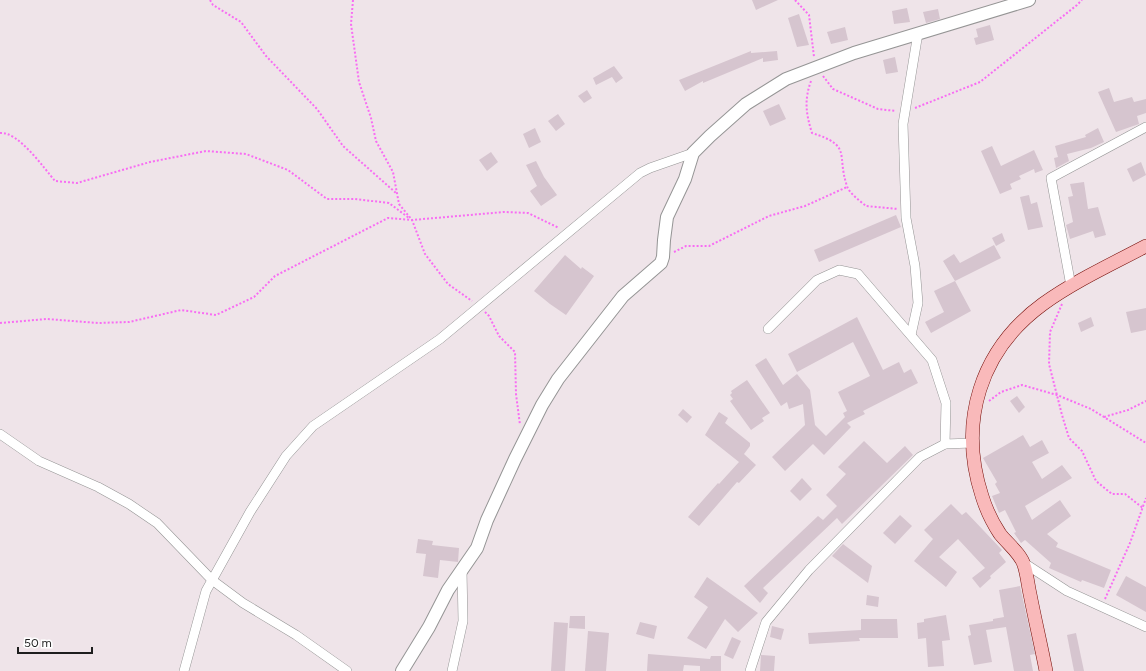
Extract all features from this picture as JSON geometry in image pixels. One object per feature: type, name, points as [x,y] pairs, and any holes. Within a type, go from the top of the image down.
[{"type":"main road","points":[[1046,671],[1024,563],[1000,533],[990,516],[982,496],[972,442],[974,412],[983,380],[994,356],[1008,336],[1043,304],[1070,286],[1146,246]]},
{"type":"street","points":[[184,671],[206,591],[250,512],[286,456],[313,426],[440,339],[640,173],[693,153],[746,104],[786,79],[854,53],[1029,0]]},
{"type":"street","points":[[911,335],[918,303],[915,266],[906,210],[903,124],[918,33]]},
{"type":"street","points":[[1070,286],[1051,178],[1146,127]]},
{"type":"street","points":[[402,671],[429,627],[448,590],[477,548],[487,520],[523,442],[558,378],[623,296],[661,263],[663,257],[667,217],[685,179],[693,153]]},
{"type":"street","points":[[768,329],[817,280],[839,270],[858,274],[932,360],[946,403],[945,444]]},
{"type":"street","points":[[0,434],[39,461],[98,486],[141,511],[157,523],[212,580],[243,604],[296,635],[347,671]]},
{"type":"street","points":[[750,671],[766,622],[809,570],[920,457],[945,444],[972,442]]},
{"type":"street","points":[[1024,563],[1067,591],[1146,627]]},
{"type":"street","points":[[452,671],[463,621],[462,570]]},
{"type":"path","points":[[210,0],[213,5],[241,22],[266,56],[317,108],[342,146],[397,194]]},
{"type":"path","points":[[353,0],[351,24],[359,82],[371,118],[376,141],[393,172],[399,204],[412,220],[425,254],[448,284],[480,307],[489,316],[499,336],[514,352],[516,394],[523,442]]},
{"type":"path","points":[[795,0],[809,15],[816,68],[806,94],[806,114],[812,133],[831,139],[841,151],[847,187],[866,206],[906,210]]},
{"type":"path","points":[[816,68],[833,89],[878,109],[905,112],[980,82],[1082,0]]},
{"type":"path","points":[[0,133],[5,133],[22,142],[55,181],[77,183],[150,162],[206,151],[246,154],[288,170],[327,199],[355,199],[389,204],[412,220]]},
{"type":"path","points":[[663,257],[686,246],[709,246],[769,216],[804,206],[847,187]]},
{"type":"path","points":[[0,323],[47,319],[129,322],[181,310],[216,316],[254,297],[275,276],[388,218],[412,220],[504,212],[528,213],[569,233]]},
{"type":"path","points":[[1070,286],[1050,332],[1049,364],[1069,438],[1082,451],[1096,481],[1112,494],[1125,494],[1142,508]]},
{"type":"path","points":[[974,412],[1001,392],[1022,386],[1057,395],[1091,409],[1146,443]]},
{"type":"path","points":[[1103,417],[1128,410],[1146,401]]},
{"type":"path","points":[[1102,608],[1130,543],[1146,498]]},
{"type":"building","points":[[752,0],[778,0],[756,10]]},
{"type":"building","points":[[907,8],[910,22],[894,24],[892,11]]},
{"type":"building","points":[[938,9],[940,19],[926,23],[923,12]]},
{"type":"building","points":[[799,14],[809,45],[797,47],[788,18]]},
{"type":"building","points":[[990,25],[994,40],[976,45],[974,38],[978,37],[976,29]]},
{"type":"building","points":[[845,27],[848,40],[831,44],[827,32]]},
{"type":"building","points":[[751,51],[751,53],[777,51],[778,60],[763,62],[763,58],[703,83],[703,81],[685,91],[679,80]]},
{"type":"building","points":[[895,57],[898,72],[886,74],[883,60]]},
{"type":"building","points":[[614,66],[623,78],[616,83],[612,77],[596,85],[593,78]]},
{"type":"building","points":[[1109,88],[1114,102],[1132,97],[1134,102],[1146,99],[1146,113],[1137,116],[1139,124],[1116,132],[1098,92]]},
{"type":"building","points":[[587,90],[592,98],[584,103],[578,96]]},
{"type":"building","points":[[779,104],[786,119],[770,126],[763,111]]},
{"type":"building","points":[[558,114],[565,124],[556,131],[548,121]]},
{"type":"building","points":[[535,128],[541,142],[529,148],[523,134]]},
{"type":"building","points":[[1098,128],[1104,142],[1091,148],[1067,154],[1069,161],[1056,168],[1054,158],[1058,157],[1055,146],[1086,137],[1085,135]]},
{"type":"building","points":[[992,146],[1001,166],[1034,150],[1043,170],[1035,173],[1034,169],[1019,176],[1021,179],[1010,184],[1012,189],[1000,194],[981,151]]},
{"type":"building","points":[[491,152],[498,162],[487,171],[479,160]]},
{"type":"building","points":[[536,161],[544,177],[557,195],[541,206],[530,191],[537,186],[526,165]]},
{"type":"building","points":[[1141,162],[1146,175],[1133,182],[1127,169]]},
{"type":"building","points":[[1084,182],[1088,209],[1098,207],[1106,235],[1095,238],[1093,231],[1070,239],[1066,225],[1073,222],[1068,197],[1073,196],[1070,184]]},
{"type":"building","points":[[1029,195],[1031,204],[1037,202],[1043,227],[1028,230],[1020,197]]},
{"type":"building","points":[[896,215],[901,227],[819,262],[814,250]]},
{"type":"building","points":[[1002,233],[1005,241],[996,246],[992,238]]},
{"type":"building","points":[[994,245],[1001,258],[955,281],[943,261],[954,254],[960,263]]},
{"type":"building","points":[[565,255],[581,269],[582,267],[594,276],[566,315],[534,291]]},
{"type":"building","points":[[955,281],[971,311],[931,333],[925,322],[944,312],[934,291]]},
{"type":"building","points":[[1146,308],[1146,330],[1131,333],[1126,312]]},
{"type":"building","points":[[857,317],[883,370],[899,362],[904,373],[911,369],[918,383],[863,411],[865,414],[847,423],[851,427],[824,455],[813,444],[785,471],[772,457],[805,425],[803,404],[789,409],[787,402],[781,406],[755,365],[766,358],[783,385],[797,374],[810,390],[815,425],[826,436],[845,417],[843,413],[847,411],[838,392],[870,376],[853,342],[797,372],[788,354]]},
{"type":"building","points":[[1091,317],[1094,326],[1081,332],[1078,323]]},
{"type":"building","points":[[747,380],[770,413],[762,418],[764,421],[751,430],[730,401],[733,399],[730,395],[732,393],[731,391]]},
{"type":"building","points":[[1017,396],[1025,407],[1019,413],[1010,401]]},
{"type":"building","points":[[683,409],[692,417],[687,423],[678,415]]},
{"type":"building","points":[[719,412],[728,418],[725,423],[750,443],[750,446],[744,454],[756,465],[739,483],[737,482],[699,526],[688,517],[739,462],[705,435]]},
{"type":"building","points":[[1023,435],[1030,447],[1042,440],[1049,453],[1032,462],[1042,479],[1062,465],[1072,478],[1025,506],[1032,520],[1060,500],[1071,516],[1047,534],[1058,543],[1056,547],[1111,570],[1104,588],[1082,580],[1081,582],[1049,568],[1051,563],[1025,540],[1021,543],[1014,533],[1016,532],[1005,510],[999,513],[992,496],[1000,493],[995,484],[997,482],[983,458]]},
{"type":"building","points":[[864,441],[887,463],[905,446],[913,455],[842,524],[837,518],[763,588],[768,593],[760,603],[744,586],[818,516],[823,520],[837,506],[826,495],[846,474],[838,467]]},
{"type":"building","points":[[802,478],[812,489],[800,501],[790,491]]},
{"type":"building","points":[[951,504],[962,515],[966,512],[1002,550],[999,553],[1006,562],[990,576],[991,578],[980,588],[972,578],[985,568],[958,539],[939,557],[957,572],[946,587],[914,561],[933,539],[924,530]]},
{"type":"building","points":[[900,515],[912,526],[895,544],[883,533]]},
{"type":"building","points":[[418,539],[433,541],[432,545],[459,548],[458,562],[440,560],[438,578],[423,576],[426,554],[416,553]]},
{"type":"building","points":[[843,544],[872,566],[868,583],[832,556]]},
{"type":"building","points":[[1126,576],[1146,587],[1146,612],[1116,595]]},
{"type":"building","points":[[707,577],[758,613],[738,632],[725,619],[706,649],[687,638],[708,607],[694,597]]},
{"type":"building","points":[[1020,586],[1035,654],[1030,655],[1033,671],[1014,671],[1006,627],[986,630],[992,662],[974,665],[968,636],[971,635],[969,625],[993,621],[993,619],[1004,617],[999,590]]},
{"type":"building","points":[[867,595],[879,597],[878,607],[866,605]]},
{"type":"building","points":[[946,615],[950,640],[942,641],[944,666],[928,667],[926,638],[918,639],[917,623],[924,622],[924,619]]},
{"type":"building","points":[[570,616],[585,616],[585,629],[569,628]]},
{"type":"building","points":[[861,619],[897,619],[898,638],[859,638],[860,641],[809,644],[808,633],[861,630]]},
{"type":"building","points":[[554,622],[568,623],[565,671],[551,671]]},
{"type":"building","points":[[640,622],[657,626],[654,639],[636,634]]},
{"type":"building","points":[[772,626],[784,629],[781,640],[770,637]]},
{"type":"building","points":[[588,631],[609,633],[606,671],[585,671]]},
{"type":"building","points":[[1076,633],[1084,671],[1074,671],[1067,635]]},
{"type":"building","points":[[732,637],[741,641],[733,659],[724,655]]},
{"type":"building","points":[[648,654],[710,659],[711,656],[721,656],[721,671],[700,671],[700,666],[684,665],[683,671],[647,671]]},
{"type":"building","points":[[761,655],[775,656],[774,671],[760,671]]}]
